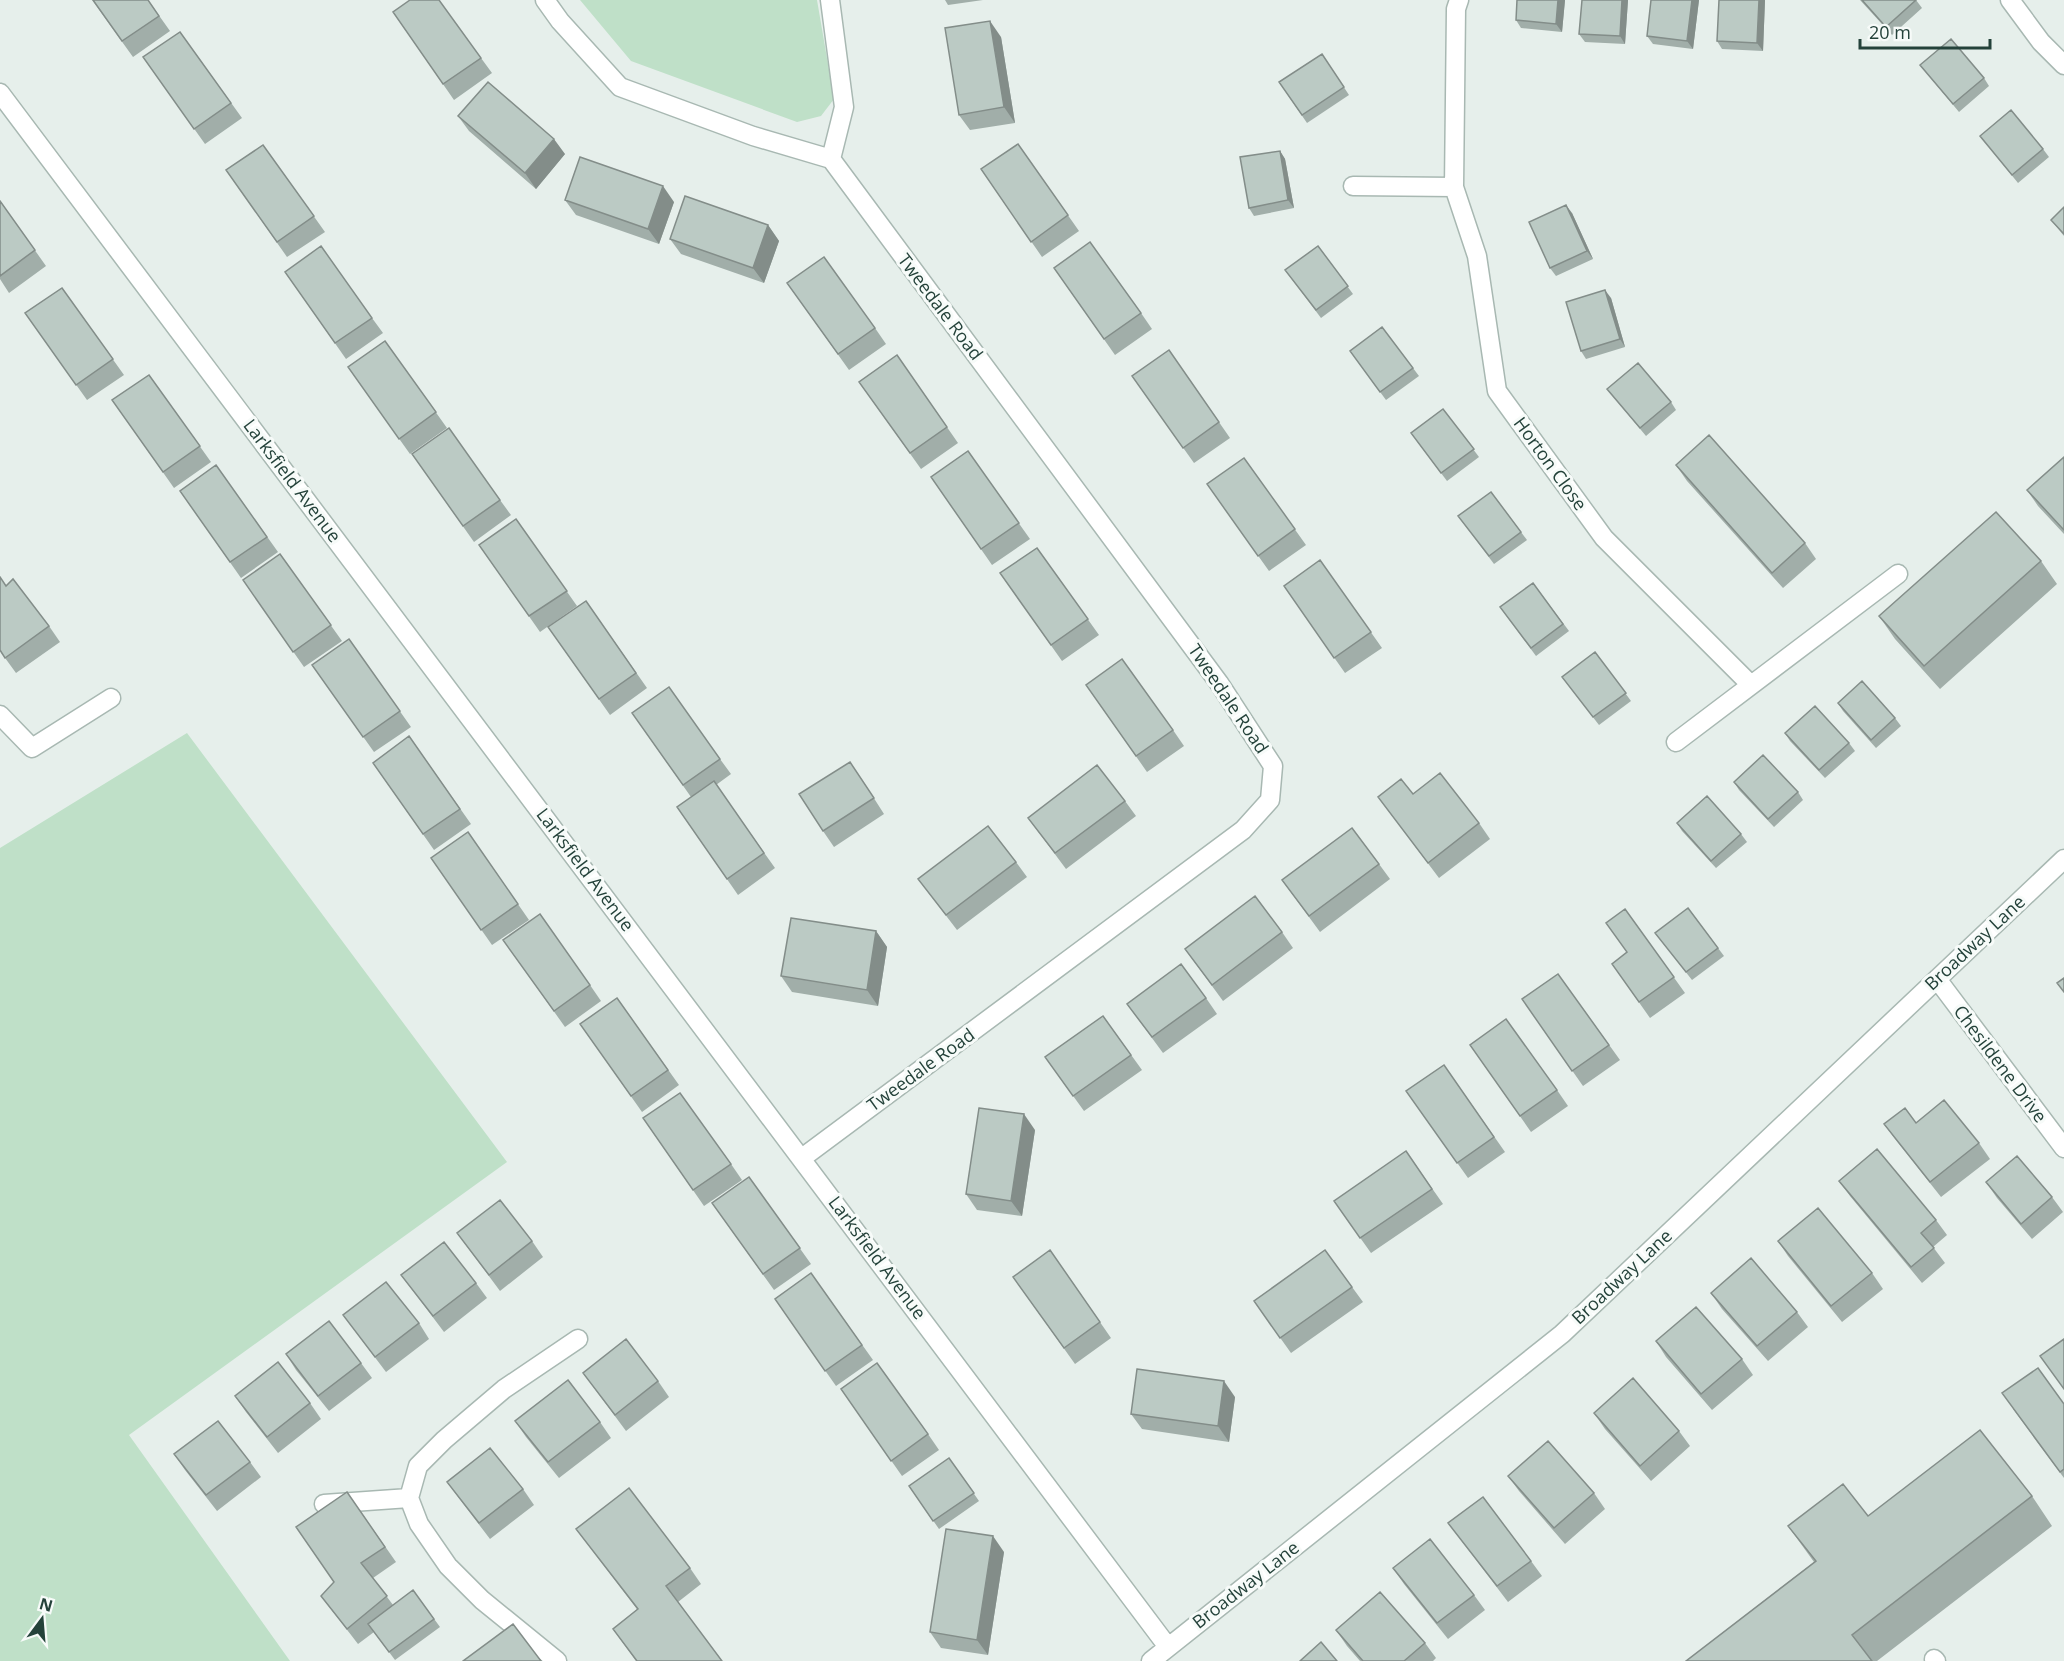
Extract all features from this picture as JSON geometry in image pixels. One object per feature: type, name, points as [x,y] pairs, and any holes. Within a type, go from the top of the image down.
[{"type":"street","points":[[545,0],[560,21],[620,87],[753,136],[831,159],[844,107],[830,0]]},
{"type":"street","name":"Horton Close","points":[[1459,0],[1456,9],[1454,187],[1477,256],[1497,391],[1604,538],[1751,685]]},
{"type":"street","points":[[2010,0],[2041,42],[2064,65]]},
{"type":"street","name":"Larksfield Avenue","points":[[0,93],[1168,1647]]},
{"type":"street","name":"Tweedale Road","points":[[802,1158],[1243,830],[1270,800],[1274,766],[1220,683],[831,159]]},
{"type":"street","points":[[1353,186],[1454,187]]},
{"type":"street","points":[[1676,742],[1898,574]]},
{"type":"street","points":[[0,715],[32,748],[111,698]]},
{"type":"street","name":"Broadway Lane","points":[[1151,1661],[1562,1334],[2064,859]]},
{"type":"street","name":"Chesildene Drive","points":[[1937,979],[2064,1148]]},
{"type":"street","points":[[557,1661],[482,1600],[448,1566],[419,1524],[409,1498],[418,1466],[444,1440],[504,1389],[578,1339]]},
{"type":"street","points":[[324,1504],[409,1498]]},
{"type":"green space","points":[[580,0],[817,0],[834,99],[821,116],[797,122],[631,61]]},
{"type":"green space","points":[[187,733],[507,1162],[129,1435],[290,1661],[0,1661],[0,848]]},
{"type":"building","points":[[93,0],[148,0],[159,16],[122,41]]},
{"type":"building","points":[[410,0],[439,0],[481,58],[443,84],[393,12]]},
{"type":"building","points":[[1517,0],[1558,0],[1556,24],[1516,20]]},
{"type":"building","points":[[1582,0],[1622,0],[1620,36],[1579,34]]},
{"type":"building","points":[[1651,0],[1692,0],[1687,41],[1647,36]]},
{"type":"building","points":[[1719,0],[1759,0],[1757,43],[1717,41]]},
{"type":"building","points":[[1862,0],[1916,0],[1886,27]]},
{"type":"building","points":[[990,21],[1004,107],[959,115],[945,28]]},
{"type":"building","points":[[180,32],[231,103],[194,129],[143,57]]},
{"type":"building","points":[[1951,39],[1984,78],[1953,104],[1920,65]]},
{"type":"building","points":[[1322,54],[1344,87],[1302,115],[1279,82]]},
{"type":"building","points":[[488,82],[554,139],[525,173],[458,116]]},
{"type":"building","points":[[2011,110],[2043,149],[2012,175],[1980,136]]},
{"type":"building","points":[[1018,144],[1068,215],[1031,242],[981,169]]},
{"type":"building","points":[[263,145],[314,216],[277,242],[226,170]]},
{"type":"building","points":[[1280,151],[1288,200],[1249,208],[1240,157]]},
{"type":"building","points":[[580,157],[663,186],[648,229],[565,200]]},
{"type":"building","points":[[685,196],[768,225],[753,268],[670,239]]},
{"type":"building","points":[[0,201],[35,250],[0,276]]},
{"type":"building","points":[[1566,205],[1587,251],[1550,268],[1529,222]]},
{"type":"building","points":[[2064,207],[2064,234],[2051,220]]},
{"type":"building","points":[[1090,242],[1141,313],[1104,339],[1054,268]]},
{"type":"building","points":[[321,246],[372,318],[335,343],[285,272]]},
{"type":"building","points":[[1318,246],[1348,286],[1316,310],[1285,270]]},
{"type":"building","points":[[824,257],[875,328],[838,354],[787,283]]},
{"type":"building","points":[[62,288],[113,359],[76,385],[25,313]]},
{"type":"building","points":[[1605,290],[1620,339],[1581,351],[1566,302]]},
{"type":"building","points":[[1382,327],[1413,368],[1380,392],[1350,351]]},
{"type":"building","points":[[385,341],[436,412],[399,439],[348,367]]},
{"type":"building","points":[[1169,350],[1219,422],[1183,448],[1132,376]]},
{"type":"building","points":[[897,355],[947,427],[910,453],[859,382]]},
{"type":"building","points":[[1638,363],[1671,402],[1640,428],[1607,389]]},
{"type":"building","points":[[149,375],[200,446],[163,472],[112,400]]},
{"type":"building","points":[[1443,409],[1474,449],[1441,473],[1411,433]]},
{"type":"building","points":[[449,428],[500,500],[463,526],[412,454]]},
{"type":"building","points":[[1709,435],[1805,543],[1772,573],[1676,465]]},
{"type":"building","points":[[968,451],[1019,523],[981,549],[931,477]]},
{"type":"building","points":[[2064,457],[2064,530],[2027,490]]},
{"type":"building","points":[[1244,458],[1295,529],[1258,556],[1207,484]]},
{"type":"building","points":[[216,465],[267,537],[230,562],[180,491]]},
{"type":"building","points":[[1491,492],[1521,532],[1489,556],[1458,516]]},
{"type":"building","points":[[1996,512],[2041,561],[1924,666],[1879,616]]},
{"type":"building","points":[[516,519],[567,591],[529,616],[479,545]]},
{"type":"building","points":[[1037,548],[1088,619],[1051,645],[1000,573]]},
{"type":"building","points":[[280,554],[331,625],[293,652],[243,580]]},
{"type":"building","points":[[1320,560],[1371,632],[1334,658],[1284,586]]},
{"type":"building","points":[[0,577],[6,586],[13,579],[49,626],[5,658],[0,650]]},
{"type":"building","points":[[1533,583],[1563,624],[1531,648],[1500,607]]},
{"type":"building","points":[[586,601],[636,673],[599,699],[548,627]]},
{"type":"building","points":[[349,639],[400,711],[363,737],[312,665]]},
{"type":"building","points":[[1595,652],[1626,693],[1593,717],[1562,677]]},
{"type":"building","points":[[1122,659],[1173,730],[1136,756],[1086,685]]},
{"type":"building","points":[[1862,681],[1895,718],[1871,740],[1838,703]]},
{"type":"building","points":[[669,687],[720,759],[683,785],[632,713]]},
{"type":"building","points":[[1815,706],[1849,743],[1819,770],[1785,733]]},
{"type":"building","points":[[409,736],[460,809],[423,834],[373,763]]},
{"type":"building","points":[[1763,755],[1798,792],[1768,819],[1734,782]]},
{"type":"building","points":[[850,762],[874,798],[823,831],[799,794]]},
{"type":"building","points":[[1097,765],[1125,801],[1055,853],[1028,818]]},
{"type":"building","points":[[1440,773],[1479,823],[1428,863],[1378,797],[1401,779],[1413,794]]},
{"type":"building","points":[[714,781],[764,853],[727,879],[677,807]]},
{"type":"building","points":[[1707,796],[1741,834],[1711,861],[1677,823]]},
{"type":"building","points":[[988,826],[1016,862],[946,915],[918,879]]},
{"type":"building","points":[[1352,828],[1379,864],[1309,916],[1282,880]]},
{"type":"building","points":[[468,832],[518,904],[481,930],[431,858]]},
{"type":"building","points":[[1255,896],[1282,932],[1212,985],[1185,949]]},
{"type":"building","points":[[1688,908],[1718,948],[1686,972],[1655,933]]},
{"type":"building","points":[[1625,909],[1674,977],[1639,1002],[1612,964],[1627,952],[1606,923]]},
{"type":"building","points":[[540,914],[590,985],[554,1011],[503,940]]},
{"type":"building","points":[[791,918],[876,931],[867,990],[781,976]]},
{"type":"building","points":[[1181,964],[1206,998],[1152,1037],[1127,1004]]},
{"type":"building","points":[[1558,974],[1609,1045],[1572,1071],[1522,999]]},
{"type":"building","points":[[2064,978],[2064,992],[2057,983]]},
{"type":"building","points":[[617,998],[668,1070],[631,1096],[580,1024]]},
{"type":"building","points":[[1103,1016],[1131,1055],[1073,1096],[1045,1057]]},
{"type":"building","points":[[1506,1019],[1557,1090],[1520,1116],[1470,1045]]},
{"type":"building","points":[[1444,1065],[1494,1137],[1457,1163],[1406,1091]]},
{"type":"building","points":[[680,1093],[731,1164],[693,1190],[643,1118]]},
{"type":"building","points":[[1944,1100],[1979,1143],[1930,1182],[1884,1124],[1905,1108],[1916,1123]]},
{"type":"building","points":[[979,1108],[1024,1114],[1011,1201],[966,1194]]},
{"type":"building","points":[[1877,1149],[1936,1220],[1921,1233],[1934,1248],[1911,1267],[1839,1181]]},
{"type":"building","points":[[1406,1151],[1432,1189],[1360,1238],[1334,1201]]},
{"type":"building","points":[[2017,1156],[2052,1197],[2021,1224],[1986,1182]]},
{"type":"building","points":[[749,1177],[800,1248],[763,1274],[712,1203]]},
{"type":"building","points":[[500,1200],[532,1241],[489,1275],[457,1233]]},
{"type":"building","points":[[1818,1208],[1872,1273],[1831,1306],[1778,1241]]},
{"type":"building","points":[[444,1242],[476,1283],[433,1316],[401,1275]]},
{"type":"building","points":[[1050,1250],[1100,1322],[1064,1348],[1013,1277]]},
{"type":"building","points":[[1325,1250],[1352,1287],[1280,1338],[1254,1301]]},
{"type":"building","points":[[1751,1258],[1797,1312],[1757,1346],[1711,1293]]},
{"type":"building","points":[[811,1273],[862,1345],[825,1371],[775,1299]]},
{"type":"building","points":[[386,1282],[419,1323],[375,1357],[343,1315]]},
{"type":"building","points":[[1696,1307],[1742,1359],[1701,1394],[1656,1341]]},
{"type":"building","points":[[329,1321],[361,1363],[318,1396],[286,1354]]},
{"type":"building","points":[[626,1339],[658,1381],[615,1415],[583,1373]]},
{"type":"building","points":[[2064,1339],[2064,1389],[2040,1356]]},
{"type":"building","points":[[278,1362],[310,1403],[267,1437],[235,1396]]},
{"type":"building","points":[[877,1363],[928,1434],[891,1461],[841,1389]]},
{"type":"building","points":[[2038,1368],[2064,1404],[2064,1469],[2060,1472],[2002,1393]]},
{"type":"building","points":[[1137,1369],[1224,1381],[1218,1426],[1131,1414]]},
{"type":"building","points":[[1633,1378],[1679,1431],[1640,1466],[1594,1413]]},
{"type":"building","points":[[568,1380],[600,1422],[548,1462],[515,1421]]},
{"type":"building","points":[[218,1421],[250,1462],[206,1495],[174,1454]]},
{"type":"building","points":[[1980,1430],[2032,1496],[1852,1635],[1872,1661],[1686,1661],[1816,1561],[1788,1526],[1843,1484],[1868,1516]]},
{"type":"building","points":[[1548,1441],[1594,1493],[1554,1528],[1508,1476]]},
{"type":"building","points":[[490,1448],[523,1489],[479,1523],[447,1482]]},
{"type":"building","points":[[949,1458],[974,1493],[933,1521],[909,1486]]},
{"type":"building","points":[[629,1488],[690,1568],[666,1586],[722,1661],[637,1661],[613,1629],[638,1609],[576,1529]]},
{"type":"building","points":[[347,1492],[385,1547],[361,1563],[387,1596],[347,1629],[321,1596],[334,1582],[296,1527]]},
{"type":"building","points":[[1483,1497],[1531,1561],[1497,1586],[1448,1523]]},
{"type":"building","points":[[946,1529],[993,1536],[977,1640],[930,1632]]},
{"type":"building","points":[[1430,1539],[1474,1595],[1437,1623],[1393,1568]]},
{"type":"building","points":[[413,1590],[434,1619],[389,1652],[368,1624]]},
{"type":"building","points":[[1380,1592],[1425,1643],[1404,1661],[1363,1661],[1336,1630]]},
{"type":"building","points":[[513,1624],[541,1661],[463,1661]]},
{"type":"building","points":[[1321,1642],[1337,1661],[1300,1661]]}]
